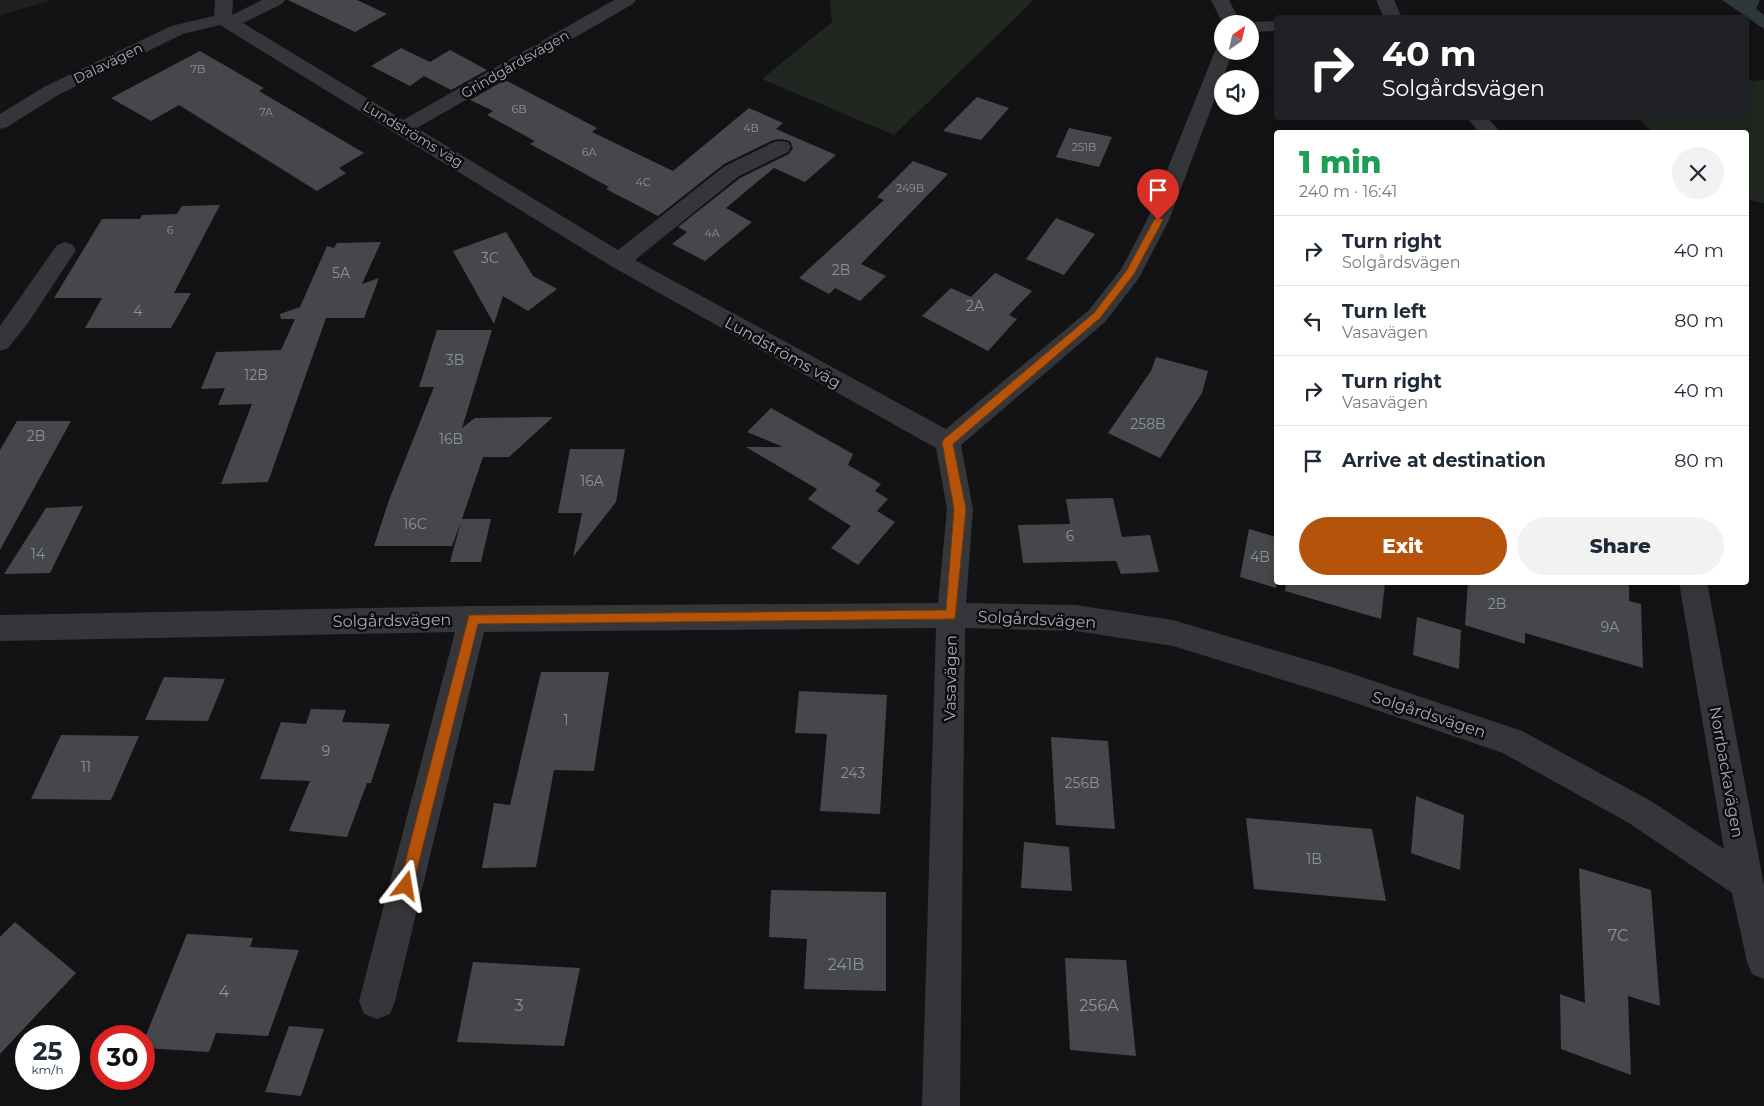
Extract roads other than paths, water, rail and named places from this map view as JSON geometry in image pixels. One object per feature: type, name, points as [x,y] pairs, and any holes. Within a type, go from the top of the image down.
[{"type":"street","name":"Dalavägen","points":[[0,123],[51,91],[178,30],[276,0]]},
{"type":"street","name":"Grindgårdsvägen","points":[[404,128],[627,0]]},
{"type":"street","points":[[1220,0],[1228,15]]},
{"type":"street","points":[[1385,0],[1392,15]]},
{"type":"street","name":"Lundströms väg","points":[[226,14],[404,128],[619,261],[948,442]]},
{"type":"street","points":[[1259,27],[1274,26]]},
{"type":"street","points":[[948,442],[1097,316],[1131,272],[1158,220],[1220,60]]},
{"type":"street","points":[[1479,120],[1488,130]]},
{"type":"street","points":[[619,261],[732,171],[781,147]]},
{"type":"street","points":[[0,342],[20,317],[65,250]]},
{"type":"street","name":"Vasavägen","points":[[941,1106],[951,615],[960,509],[948,442]]},
{"type":"street","name":"Norrbackavägen","points":[[1694,585],[1746,884],[1764,962]]},
{"type":"street","name":"Solgårdsvägen","points":[[0,628],[473,618],[951,615],[1076,618],[1173,633],[1338,683],[1511,741],[1640,812],[1746,884]]},
{"type":"street","points":[[377,1001],[473,618]]}]
